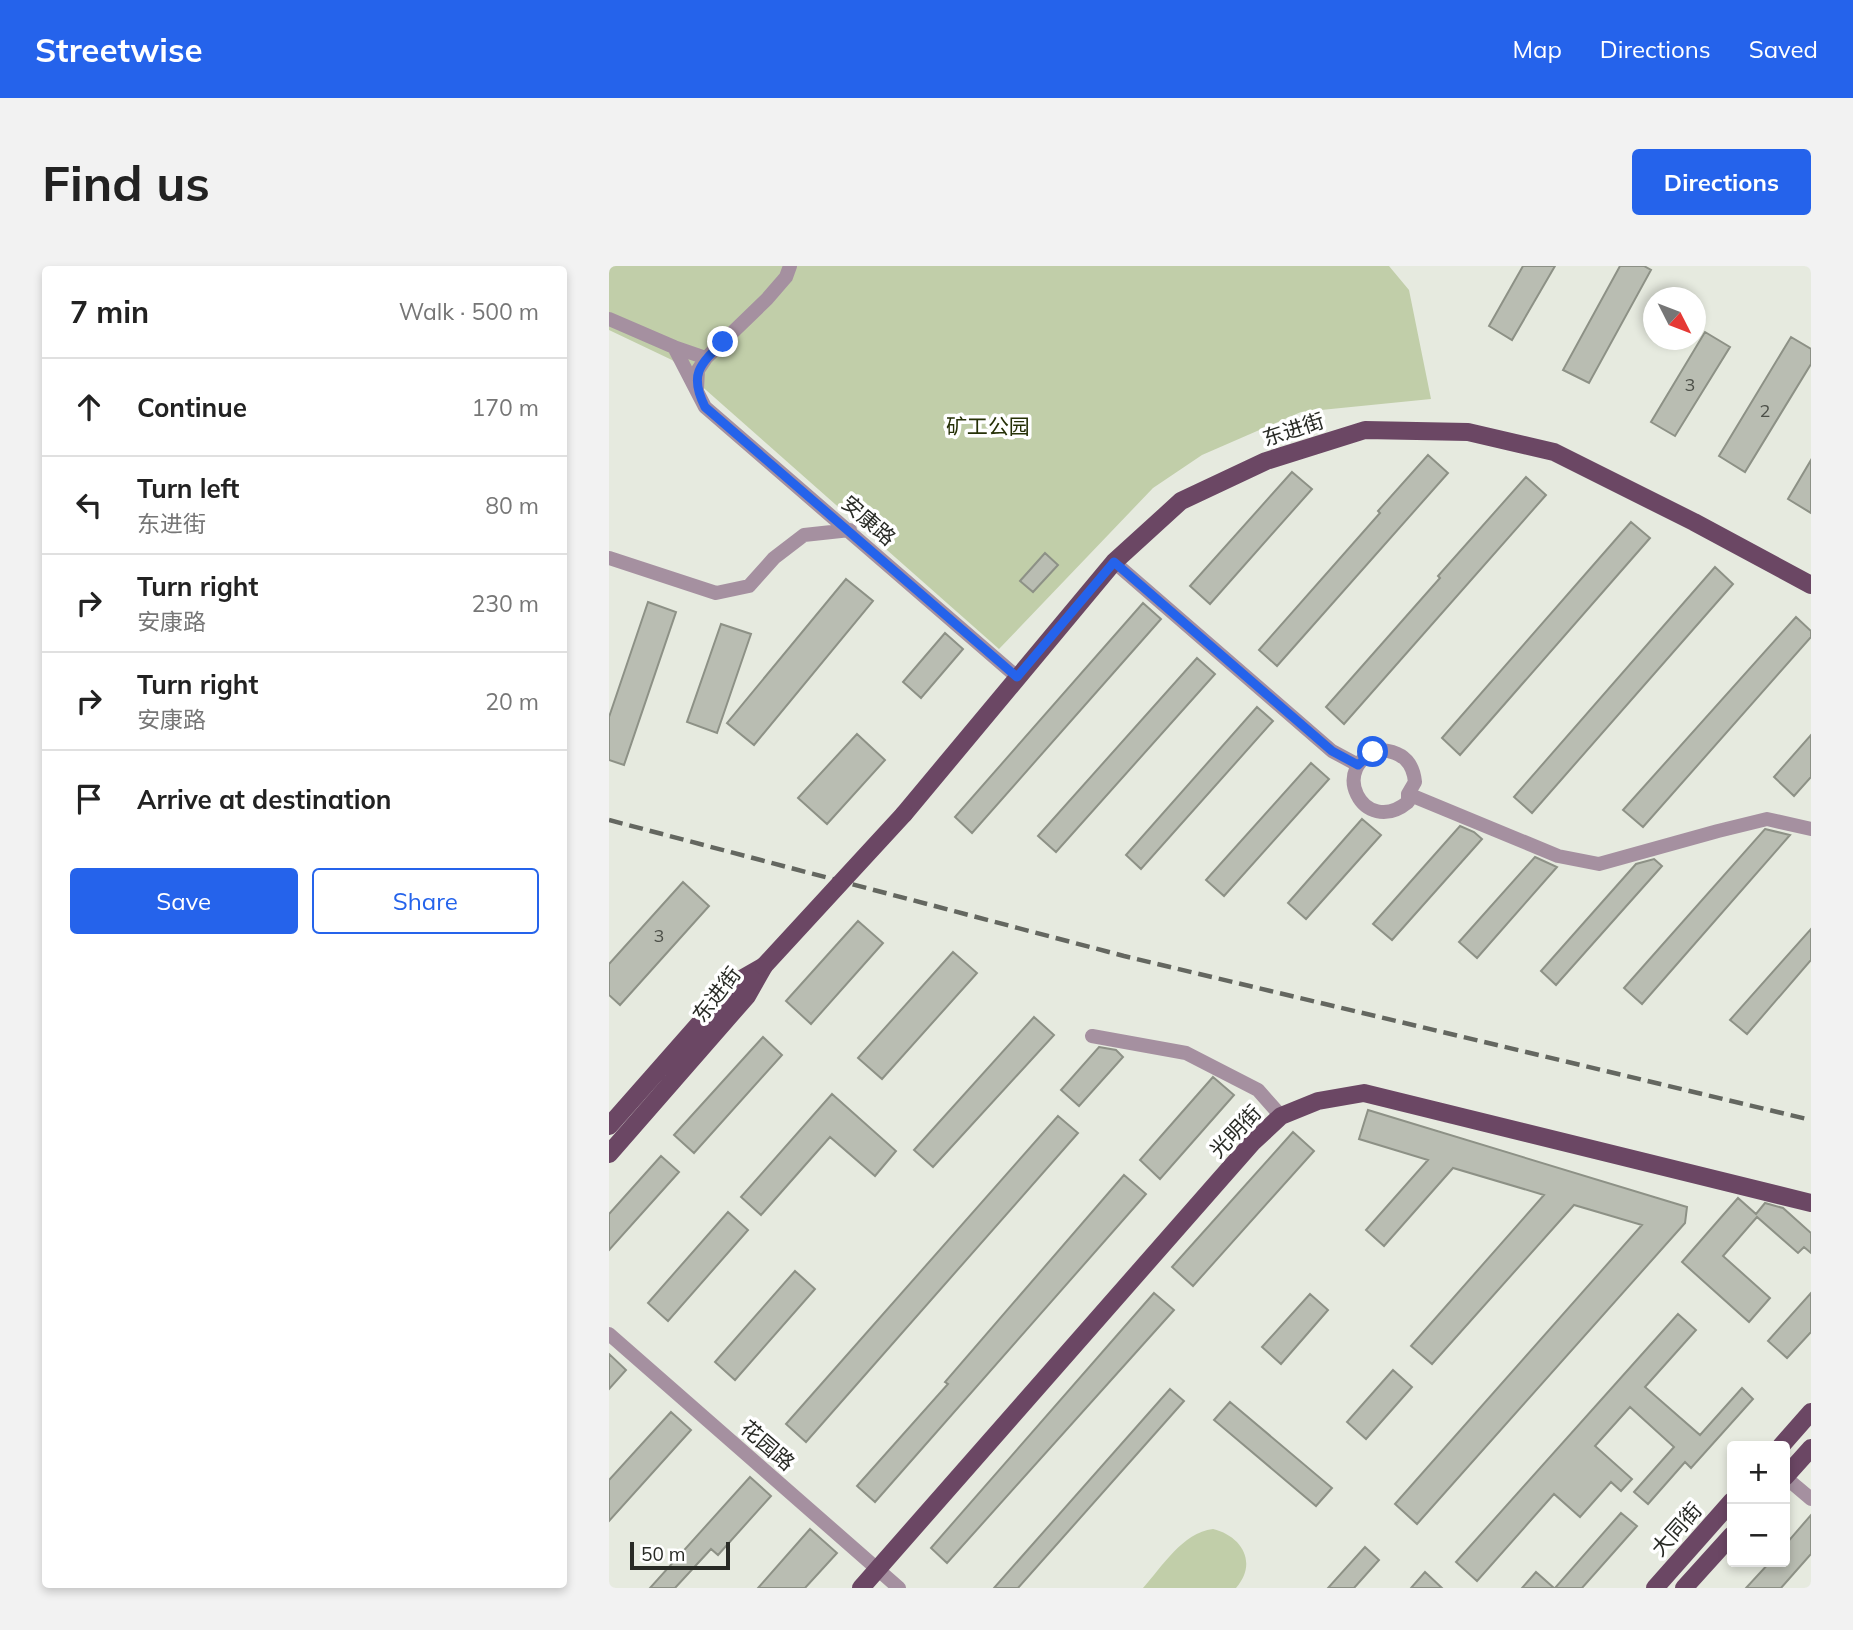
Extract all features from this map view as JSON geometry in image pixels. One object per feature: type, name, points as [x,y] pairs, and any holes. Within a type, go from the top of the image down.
[{"type":"main road","name":"东进街","points":[[609,1154],[747,996],[764,966],[904,814],[1114,562],[1181,501],[1266,461],[1365,430],[1468,432],[1554,452],[1694,522],[1811,585]]},
{"type":"main road","name":"东进街","points":[[609,1126],[736,982],[764,966]]},
{"type":"main road","name":"光明街","points":[[860,1588],[1252,1143],[1281,1116],[1318,1101],[1364,1093],[1811,1203]]},
{"type":"main road","points":[[1785,1441],[1811,1412]]},
{"type":"main road","points":[[1790,1471],[1811,1448]]},
{"type":"main road","name":"大同街","points":[[1655,1588],[1729,1504]]},
{"type":"main road","points":[[1684,1588],[1727,1541]]},
{"type":"street","points":[[697,391],[698,370],[706,358],[767,299],[786,277],[790,266]]},
{"type":"street","points":[[609,319],[706,358]]},
{"type":"street","name":"安康路","points":[[674,347],[705,407],[1017,677]]},
{"type":"street","points":[[609,558],[716,593],[748,586],[774,558],[803,535],[850,530]]},
{"type":"street","points":[[1114,562],[1332,751],[1358,765]]},
{"type":"street","points":[[1392,751],[1401,755],[1409,762],[1414,772],[1415,782],[1408,794],[1408,802],[1389,812],[1369,808],[1355,793],[1353,784],[1358,765],[1373,752],[1392,751]]},
{"type":"street","points":[[1408,794],[1538,849],[1599,864],[1767,819],[1811,829]]},
{"type":"street","points":[[1092,1036],[1187,1052],[1258,1090],[1281,1116]]},
{"type":"street","name":"花园路","points":[[609,1334],[899,1588]]},
{"type":"street","points":[[1790,1481],[1811,1499]]},
{"type":"green space","name":"矿工公园","points":[[609,266],[1389,266],[1409,290],[1431,399],[1301,412],[1202,455],[1153,488],[999,649],[672,360],[609,330]]},
{"type":"green space","points":[[1213,1529],[1232,1538],[1244,1552],[1246,1569],[1236,1588],[1143,1588],[1183,1544],[1202,1532]]},
{"type":"building","points":[[1523,266],[1555,266],[1512,340],[1489,326]]},
{"type":"building","points":[[1620,266],[1644,266],[1651,270],[1589,383],[1563,370]]},
{"type":"building","points":[[1706,333],[1730,347],[1675,436],[1651,422],[1694,350],[1706,350]]},
{"type":"building","points":[[1791,337],[1811,349],[1811,364],[1745,472],[1719,456]]},
{"type":"building","points":[[1428,455],[1448,473],[1277,666],[1259,650]]},
{"type":"building","points":[[1811,460],[1811,513],[1788,499]]},
{"type":"building","points":[[1292,472],[1312,489],[1210,604],[1190,586]]},
{"type":"building","points":[[1526,477],[1546,495],[1344,724],[1326,707]]},
{"type":"building","points":[[1631,522],[1650,538],[1460,755],[1442,738]]},
{"type":"building","points":[[1045,553],[1058,565],[1033,592],[1020,581]]},
{"type":"building","points":[[1715,567],[1733,584],[1532,813],[1514,797]]},
{"type":"building","points":[[846,579],[873,601],[754,745],[727,723]]},
{"type":"building","points":[[648,602],[676,612],[624,765],[609,760],[609,717]]},
{"type":"building","points":[[1143,603],[1161,619],[972,833],[955,817]]},
{"type":"building","points":[[1796,617],[1811,631],[1811,637],[1643,827],[1623,810]]},
{"type":"building","points":[[721,624],[751,634],[717,733],[687,722]]},
{"type":"building","points":[[945,633],[963,649],[921,698],[903,682]]},
{"type":"building","points":[[1197,658],[1215,674],[1056,852],[1038,836]]},
{"type":"building","points":[[1257,707],[1273,721],[1141,869],[1126,855]]},
{"type":"building","points":[[857,734],[885,760],[827,824],[798,798]]},
{"type":"building","points":[[1811,735],[1811,777],[1794,796],[1774,777]]},
{"type":"building","points":[[1311,763],[1329,779],[1224,896],[1206,880]]},
{"type":"building","points":[[1362,819],[1381,835],[1306,919],[1288,903]]},
{"type":"building","points":[[1460,826],[1482,839],[1392,940],[1373,924]]},
{"type":"building","points":[[1765,829],[1790,835],[1642,1004],[1624,988]]},
{"type":"building","points":[[1535,857],[1557,867],[1477,958],[1459,942]]},
{"type":"building","points":[[1654,859],[1662,866],[1556,985],[1541,971],[1636,864]]},
{"type":"building","points":[[683,882],[709,906],[620,1005],[609,995],[609,964]]},
{"type":"building","points":[[858,921],[883,943],[811,1024],[786,1001]]},
{"type":"building","points":[[1811,929],[1811,960],[1747,1034],[1730,1020]]},
{"type":"building","points":[[953,952],[977,973],[882,1079],[858,1058]]},
{"type":"building","points":[[1034,1017],[1054,1035],[933,1167],[914,1150]]},
{"type":"building","points":[[763,1037],[782,1055],[694,1153],[674,1135]]},
{"type":"building","points":[[1099,1047],[1116,1050],[1123,1057],[1079,1106],[1061,1090]]},
{"type":"building","points":[[1213,1077],[1234,1095],[1160,1179],[1140,1160]]},
{"type":"building","points":[[832,1094],[896,1151],[875,1176],[830,1137],[761,1215],[741,1197]]},
{"type":"building","points":[[1368,1110],[1687,1207],[1685,1223],[1417,1524],[1395,1504],[1642,1225],[1574,1205],[1432,1364],[1411,1346],[1544,1195],[1453,1168],[1384,1246],[1366,1230],[1428,1160],[1359,1139]]},
{"type":"building","points":[[1058,1116],[1078,1133],[806,1442],[786,1424]]},
{"type":"building","points":[[1293,1132],[1314,1151],[1193,1286],[1172,1267]]},
{"type":"building","points":[[661,1156],[679,1172],[609,1250],[609,1214]]},
{"type":"building","points":[[1124,1175],[1146,1194],[875,1502],[857,1486],[948,1384],[945,1382]]},
{"type":"building","points":[[1738,1198],[1756,1214],[1765,1203],[1783,1208],[1811,1233],[1811,1253],[1804,1247],[1798,1253],[1757,1217],[1723,1256],[1770,1298],[1749,1322],[1682,1262]]},
{"type":"building","points":[[728,1212],[748,1230],[668,1321],[648,1303]]},
{"type":"building","points":[[795,1271],[815,1289],[735,1380],[715,1362]]},
{"type":"building","points":[[1154,1293],[1174,1310],[947,1563],[931,1548]]},
{"type":"building","points":[[1811,1293],[1811,1332],[1787,1358],[1768,1341]]},
{"type":"building","points":[[1310,1294],[1328,1310],[1281,1364],[1262,1347]]},
{"type":"building","points":[[1678,1314],[1696,1330],[1645,1387],[1700,1435],[1742,1388],[1753,1399],[1691,1468],[1685,1462],[1648,1504],[1634,1492],[1674,1447],[1630,1407],[1595,1446],[1632,1479],[1621,1491],[1611,1482],[1580,1517],[1554,1494],[1477,1581],[1456,1562]]},
{"type":"building","points":[[609,1354],[626,1370],[609,1389]]},
{"type":"building","points":[[1393,1370],[1412,1387],[1366,1439],[1347,1422]]},
{"type":"building","points":[[1170,1389],[1184,1401],[1018,1588],[994,1588]]},
{"type":"building","points":[[1230,1402],[1332,1488],[1316,1506],[1214,1420]]},
{"type":"building","points":[[671,1412],[691,1430],[609,1521],[609,1480]]},
{"type":"building","points":[[750,1477],[771,1496],[718,1555],[711,1549],[675,1588],[650,1588]]},
{"type":"building","points":[[1621,1513],[1637,1526],[1582,1588],[1555,1588]]},
{"type":"building","points":[[1811,1515],[1811,1554],[1781,1588],[1746,1588],[1765,1567],[1790,1567],[1790,1539]]},
{"type":"building","points":[[810,1529],[837,1553],[805,1588],[758,1588]]},
{"type":"building","points":[[1365,1547],[1379,1560],[1354,1588],[1328,1588]]},
{"type":"building","points":[[1425,1572],[1442,1588],[1411,1588]]},
{"type":"building","points":[[1536,1572],[1554,1588],[1522,1588]]},
{"type":"railway","points":[[609,820],[1124,956],[1811,1120]]},
{"type":"route","points":[[723,342],[698,370],[697,391],[705,407],[1017,677],[1114,562],[1332,751],[1358,765],[1364,757],[1373,752]]}]
